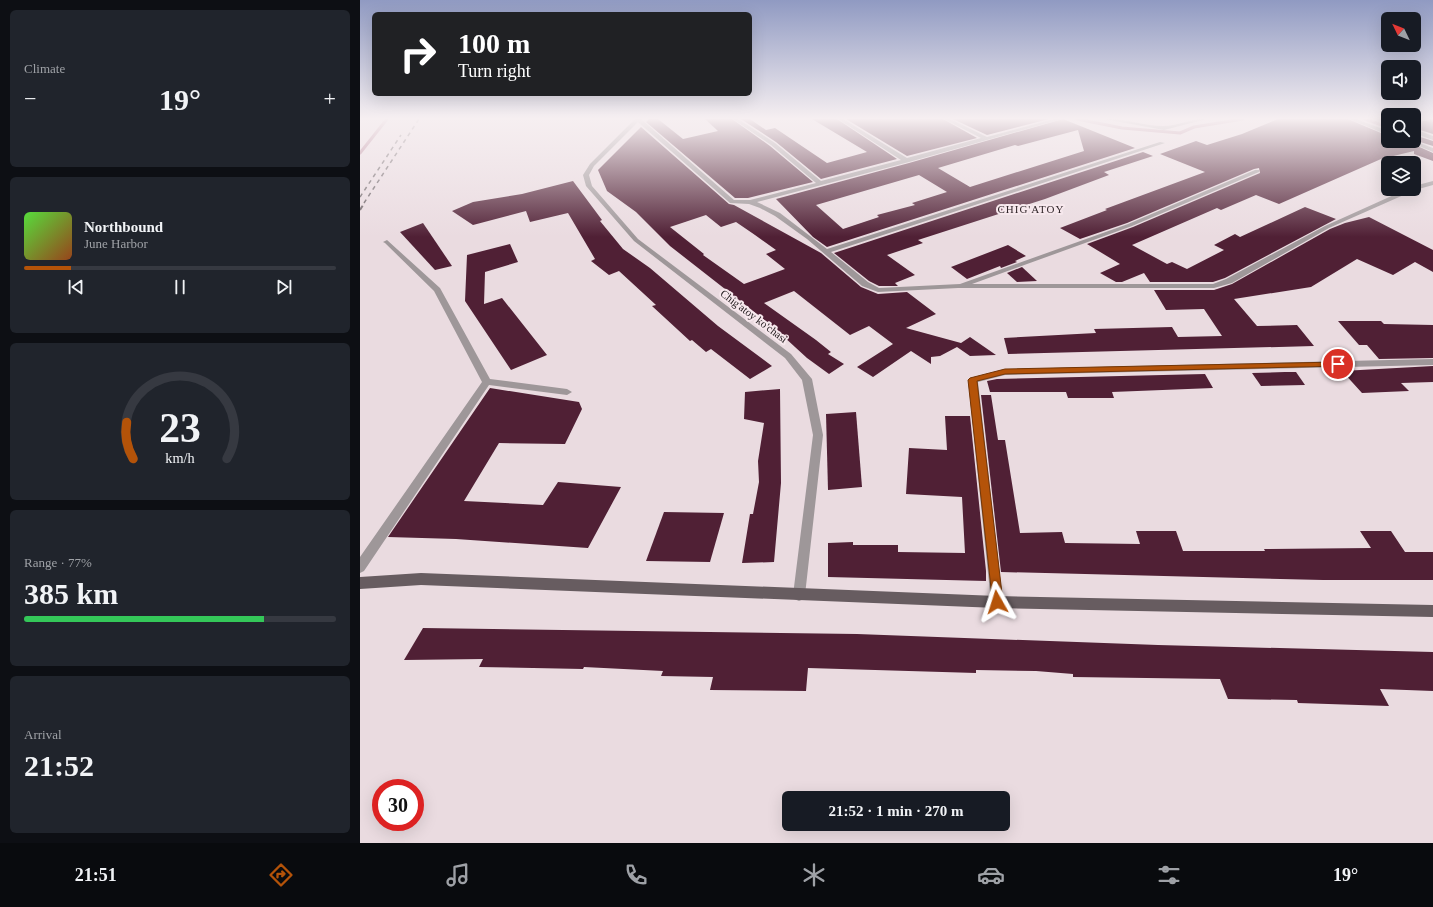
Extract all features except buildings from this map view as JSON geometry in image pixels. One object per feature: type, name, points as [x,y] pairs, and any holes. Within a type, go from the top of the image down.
[{"type":"main road","points":[[360,583],[421,579],[997,602],[1433,611]]},
{"type":"street","name":"Chig'atoy ko'chasi","points":[[599,158],[592,165],[586,175],[588,186],[636,240],[788,356],[806,378],[818,435],[799,595]]},
{"type":"street","points":[[683,158],[732,202],[751,202],[916,158]]},
{"type":"street","points":[[790,158],[821,184]]},
{"type":"street","points":[[903,158],[907,161]]},
{"type":"street","points":[[825,252],[1112,158]]},
{"type":"street","points":[[958,286],[1130,224],[1257,171]]},
{"type":"street","points":[[1421,187],[1433,183]]},
{"type":"street","points":[[751,202],[769,210],[795,227],[865,284],[878,290],[958,286],[1214,286],[1229,281],[1327,227],[1397,196]]},
{"type":"street","points":[[387,242],[437,290],[487,382]]},
{"type":"street","points":[[997,602],[972,380],[1005,372],[1433,362]]},
{"type":"street","points":[[487,382],[567,392]]},
{"type":"street","points":[[360,568],[487,382]]},
{"type":"railway","points":[[360,197],[386,158]]},
{"type":"railway","points":[[364,203],[393,158]]},
{"type":"railway","points":[[360,210],[365,202]]},
{"type":"district","name":"CHIG'ATOY","points":[[1031,209]]},
{"type":"route","points":[[997,602],[972,380],[1005,372],[1338,364]]}]
